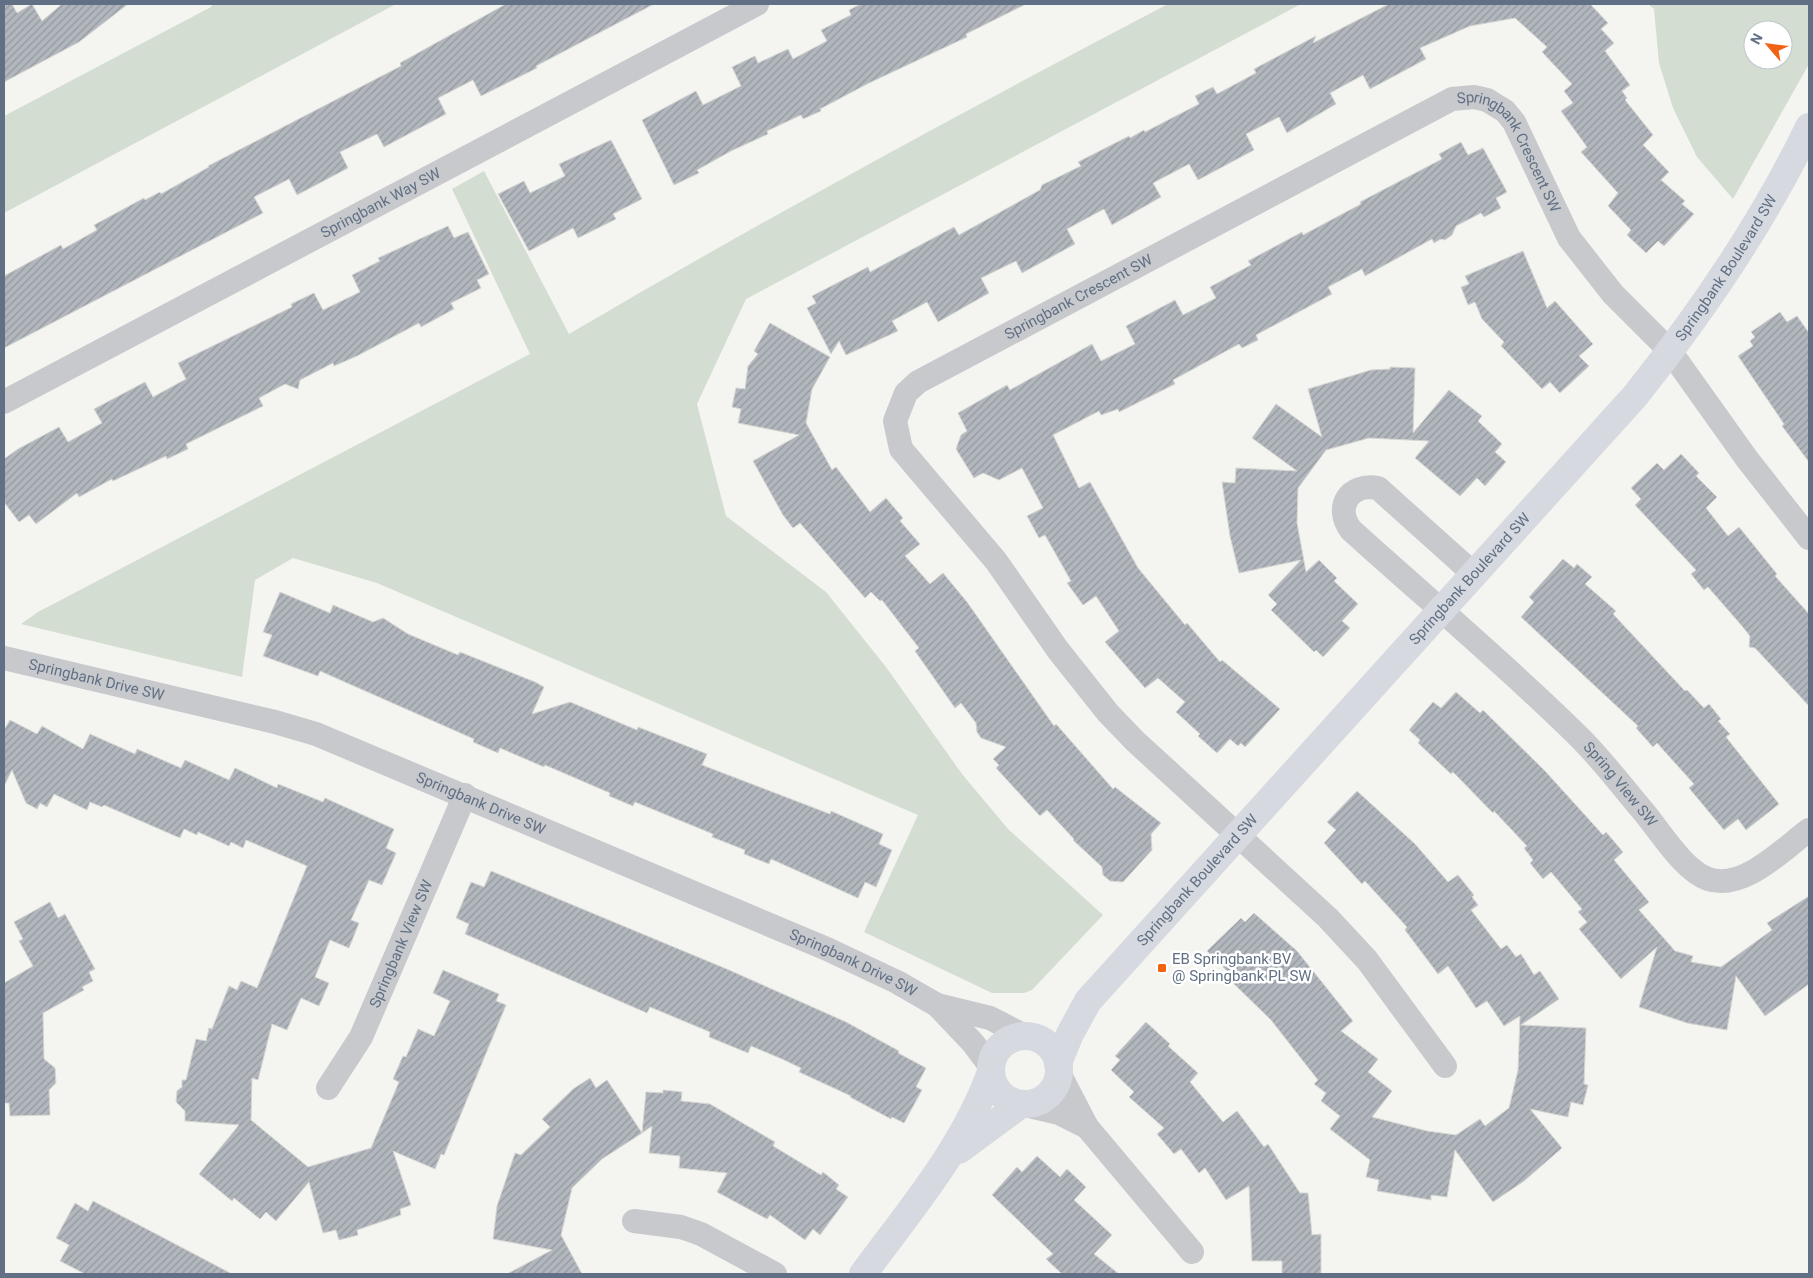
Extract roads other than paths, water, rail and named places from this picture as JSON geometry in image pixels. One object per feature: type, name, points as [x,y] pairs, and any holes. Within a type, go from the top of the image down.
[{"type":"street","name":"Springbank Way SW","points":[[4,402],[757,4]]},
{"type":"street","name":"Springbank Crescent SW","points":[[1445,1066],[1367,960],[1328,918],[1240,835],[1135,741],[1108,713],[1058,650],[996,561],[901,449],[895,421],[906,393],[918,382],[1452,99],[1462,96],[1487,100],[1505,111],[1514,122],[1569,238],[1614,294],[1670,351]]},
{"type":"street","name":"Springbank Boulevard SW","points":[[1028,1036],[1088,1001],[1599,438],[1670,351],[1730,265],[1785,173],[1809,127]]},
{"type":"street","points":[[1670,351],[1747,459],[1809,538]]},
{"type":"street","name":"Spring View SW","points":[[1475,575],[1378,488],[1368,486],[1350,494],[1343,512],[1345,522],[1351,530],[1578,735],[1681,858],[1707,878],[1722,882],[1744,878],[1809,830]]},
{"type":"street","name":"Springbank Drive SW","points":[[4,658],[275,722],[316,734],[465,795],[827,949],[897,982],[937,1005],[990,1018],[1028,1036]]},
{"type":"street","name":"Springbank View SW","points":[[328,1088],[361,1037],[465,795]]},
{"type":"street","name":"Springbank Boulevard SW","points":[[1059,1068],[1088,1001]]},
{"type":"street","name":"Springbank Drive SW","points":[[937,1005],[973,1043],[990,1070]]},
{"type":"street","points":[[863,1274],[950,1157],[980,1102],[992,1058],[1003,1043],[1011,1039],[1028,1036],[1044,1042],[1051,1048],[1087,1127],[1192,1252]]},
{"type":"street","points":[[950,1157],[1023,1105],[1044,1099],[1052,1092],[1059,1068]]},
{"type":"street","points":[[990,1070],[992,1082],[1003,1097],[1023,1105],[1058,1113],[1087,1127]]},
{"type":"street","points":[[634,1221],[681,1227],[701,1234],[775,1274]]},
{"type":"place","name":"EB Springbank BV @ Springbank PL SW","points":[[1162,968]]}]
